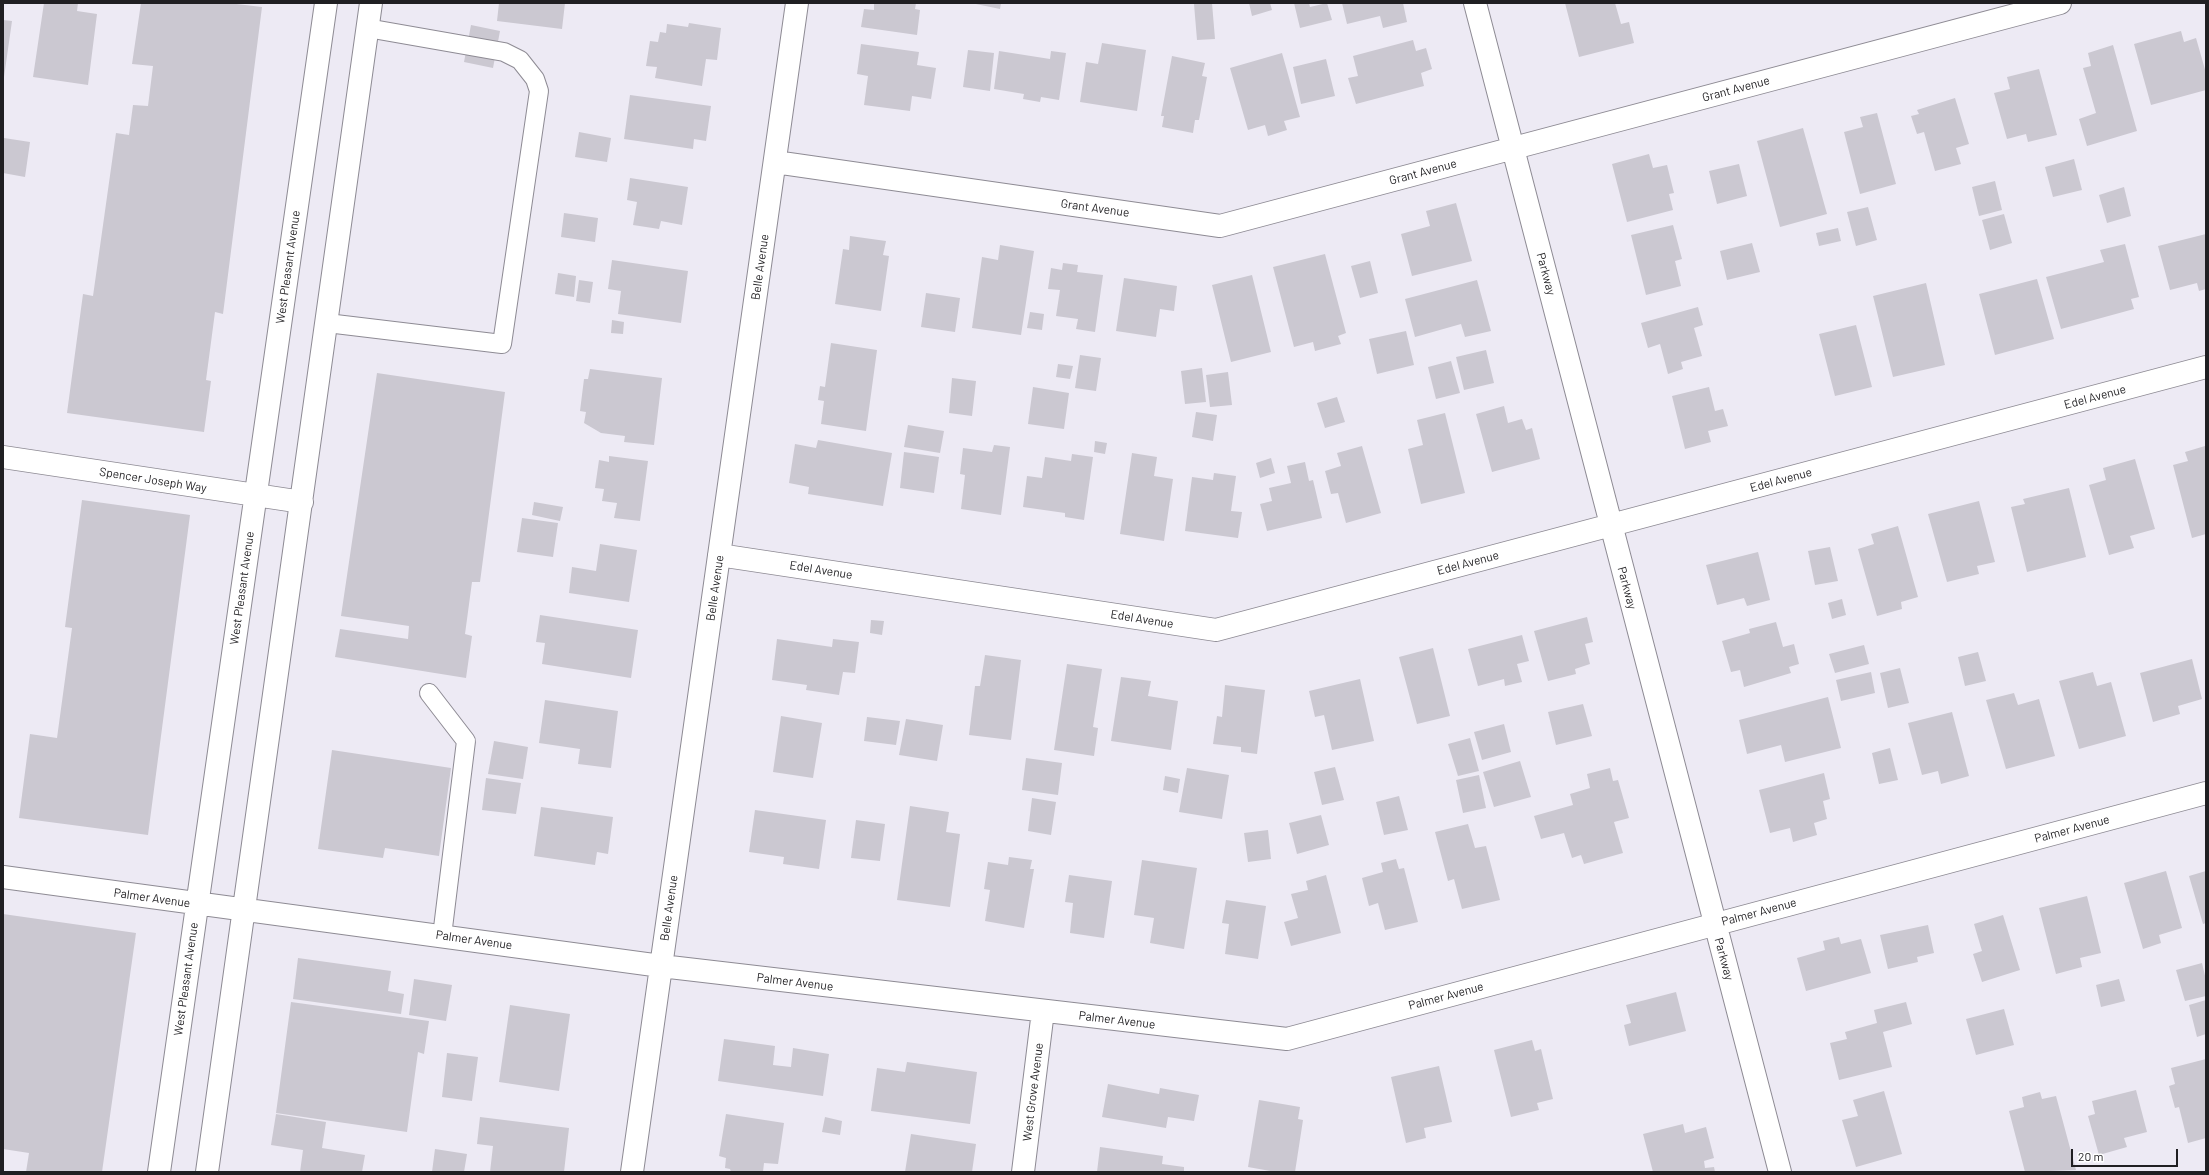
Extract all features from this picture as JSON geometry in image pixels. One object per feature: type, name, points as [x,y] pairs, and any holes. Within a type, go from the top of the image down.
[{"type":"street","name":"West Pleasant Avenue","points":[[159,1172],[196,904],[326,3]]},
{"type":"street","points":[[207,1172],[371,3]]},
{"type":"street","name":"Belle Avenue","points":[[632,1172],[797,3]]},
{"type":"street","name":"Parkway","points":[[1475,3],[1780,1172]]},
{"type":"street","name":"Grant Avenue","points":[[775,162],[1220,226],[2060,3]]},
{"type":"street","name":"Edel Avenue","points":[[719,555],[1216,630],[2206,368]]},
{"type":"street","name":"Spencer Joseph Way","points":[[3,457],[302,502]]},
{"type":"street","name":"Palmer Avenue","points":[[3,877],[661,966],[1287,1039],[1715,923],[2206,793]]},
{"type":"street","name":"West Grove Avenue","points":[[1023,1172],[1043,1011]]},
{"type":"lane","points":[[327,323],[502,344],[539,91],[535,79],[520,60],[504,52],[367,28]]},
{"type":"lane","points":[[429,693],[466,741],[442,936]]},
{"type":"building","points":[[44,3],[78,3],[77,11],[97,14],[88,85],[33,77]]},
{"type":"building","points":[[141,3],[228,3],[262,7],[223,314],[215,312],[206,380],[211,381],[204,432],[67,413],[83,294],[93,296],[116,133],[129,135],[133,105],[148,106],[153,66],[132,64]]},
{"type":"building","points":[[499,3],[565,3],[562,29],[497,21]]},
{"type":"building","points":[[874,3],[916,3],[915,9],[920,10],[917,35],[861,27],[864,9],[874,10]]},
{"type":"building","points":[[971,3],[1001,3],[1000,9]]},
{"type":"building","points":[[1212,3],[1215,39],[1197,40],[1194,4]]},
{"type":"building","points":[[1249,3],[1270,3],[1272,10],[1252,16]]},
{"type":"building","points":[[1294,3],[1309,3],[1310,7],[1327,3],[1332,20],[1300,28]]},
{"type":"building","points":[[1342,3],[1403,3],[1407,22],[1383,28],[1380,16],[1347,24]]},
{"type":"building","points":[[1565,3],[1615,3],[1621,24],[1629,22],[1634,43],[1579,57]]},
{"type":"building","points":[[3,20],[12,21],[4,77],[3,77]]},
{"type":"building","points":[[689,23],[721,28],[717,60],[706,59],[702,86],[655,78],[657,67],[646,66],[650,41],[658,42],[660,32],[666,33],[667,24],[688,27]]},
{"type":"building","points":[[471,25],[500,31],[493,68],[464,62]]},
{"type":"building","points":[[2181,31],[2184,42],[2196,38],[2206,73],[2206,90],[2151,105],[2134,44]]},
{"type":"building","points":[[1413,40],[1416,51],[1426,48],[1432,69],[1421,73],[1424,86],[1356,104],[1348,78],[1358,76],[1353,56]]},
{"type":"building","points":[[1102,43],[1146,50],[1137,111],[1080,102],[1086,62],[1098,64]]},
{"type":"building","points":[[861,44],[919,52],[917,65],[936,68],[931,99],[912,96],[910,111],[864,105],[868,76],[857,74]]},
{"type":"building","points":[[2113,45],[2137,131],[2087,146],[2079,119],[2096,113],[2083,68],[2091,66],[2088,53]]},
{"type":"building","points":[[968,50],[994,53],[990,91],[963,87]]},
{"type":"building","points":[[999,51],[1050,59],[1051,51],[1066,53],[1059,100],[1041,97],[1040,102],[1023,99],[1024,94],[994,89]]},
{"type":"building","points":[[1282,53],[1300,117],[1284,121],[1287,130],[1268,136],[1265,125],[1248,130],[1230,68]]},
{"type":"building","points":[[1172,56],[1205,63],[1202,76],[1207,77],[1199,120],[1195,120],[1193,133],[1162,127],[1164,116],[1161,116]]},
{"type":"building","points":[[1326,59],[1335,96],[1301,104],[1293,67]]},
{"type":"building","points":[[2039,69],[2057,135],[2028,142],[2026,134],[2007,139],[1994,93],[2010,89],[2007,77]]},
{"type":"building","points":[[630,95],[711,106],[706,141],[694,139],[693,149],[624,139]]},
{"type":"building","points":[[1955,98],[1969,144],[1956,148],[1961,164],[1935,171],[1924,132],[1917,134],[1911,116],[1919,114],[1917,110]]},
{"type":"building","points":[[1877,113],[1896,184],[1860,194],[1844,132],[1863,127],[1860,117]]},
{"type":"building","points":[[1803,128],[1827,214],[1780,227],[1757,141]]},
{"type":"building","points":[[579,132],[611,138],[607,162],[575,157]]},
{"type":"building","points":[[4,138],[30,142],[25,177],[3,173]]},
{"type":"building","points":[[1649,154],[1653,168],[1667,165],[1674,193],[1669,194],[1673,210],[1627,222],[1612,164]]},
{"type":"building","points":[[2074,159],[2082,190],[2053,197],[2045,167]]},
{"type":"building","points":[[1739,164],[1747,196],[1717,204],[1709,171]]},
{"type":"building","points":[[630,178],[688,187],[682,225],[661,221],[659,229],[633,225],[637,202],[627,200]]},
{"type":"building","points":[[1995,181],[2002,210],[1979,216],[1972,187]]},
{"type":"building","points":[[2124,187],[2131,216],[2107,223],[2099,195]]},
{"type":"building","points":[[1456,203],[1472,261],[1412,276],[1401,234],[1430,226],[1426,211]]},
{"type":"building","points":[[1868,207],[1877,240],[1856,246],[1847,212]]},
{"type":"building","points":[[564,213],[598,218],[595,242],[561,237]]},
{"type":"building","points":[[2004,214],[2012,243],[1990,250],[1982,220]]},
{"type":"building","points":[[1673,225],[1682,259],[1675,261],[1681,286],[1646,295],[1631,235]]},
{"type":"building","points":[[1838,228],[1841,241],[1819,246],[1816,233]]},
{"type":"building","points":[[2206,234],[2206,289],[2199,291],[2197,283],[2170,290],[2158,246]]},
{"type":"building","points":[[850,236],[886,241],[883,255],[889,256],[881,311],[835,304],[843,249],[849,250]]},
{"type":"building","points":[[1752,243],[1760,272],[1727,280],[1720,251]]},
{"type":"building","points":[[2125,244],[2139,297],[2131,299],[2134,309],[2061,329],[2046,277],[2104,262],[2100,250]]},
{"type":"building","points":[[1000,245],[1034,251],[1021,335],[972,328],[982,257],[998,260]]},
{"type":"building","points":[[1325,254],[1346,333],[1338,336],[1341,344],[1315,351],[1313,342],[1294,347],[1273,267]]},
{"type":"building","points":[[612,260],[688,271],[681,323],[618,314],[621,291],[608,289]]},
{"type":"building","points":[[1370,261],[1378,293],[1360,298],[1351,266]]},
{"type":"building","points":[[1063,263],[1078,265],[1077,272],[1103,275],[1095,332],[1076,329],[1078,319],[1056,316],[1060,290],[1048,289],[1051,268],[1062,270]]},
{"type":"building","points":[[558,273],[576,276],[574,297],[555,294]]},
{"type":"building","points":[[1252,275],[1271,352],[1231,362],[1212,285]]},
{"type":"building","points":[[1124,278],[1177,286],[1174,311],[1160,309],[1156,337],[1116,331]]},
{"type":"building","points":[[2037,279],[2054,339],[1995,355],[1979,294]]},
{"type":"building","points":[[579,280],[593,282],[590,303],[576,301]]},
{"type":"building","points":[[1477,280],[1491,331],[1465,337],[1461,324],[1415,337],[1405,299]]},
{"type":"building","points":[[1926,283],[1945,365],[1893,377],[1873,296]]},
{"type":"building","points":[[926,293],[960,298],[955,332],[921,327]]},
{"type":"building","points":[[1698,307],[1703,325],[1694,328],[1702,356],[1681,362],[1683,369],[1668,374],[1660,344],[1648,348],[1641,323]]},
{"type":"building","points":[[1030,312],[1044,314],[1042,330],[1027,328]]},
{"type":"building","points":[[612,320],[624,322],[623,334],[611,333]]},
{"type":"building","points":[[1856,325],[1872,387],[1835,396],[1819,334]]},
{"type":"building","points":[[1406,331],[1414,365],[1377,374],[1369,339]]},
{"type":"building","points":[[831,343],[877,350],[866,431],[821,424],[824,401],[818,400],[820,386],[825,387]]},
{"type":"building","points":[[1486,350],[1494,383],[1464,390],[1456,357]]},
{"type":"building","points":[[1080,355],[1101,358],[1096,391],[1075,388]]},
{"type":"building","points":[[1451,361],[1460,393],[1436,399],[1428,367]]},
{"type":"building","points":[[1058,364],[1073,366],[1070,379],[1056,377]]},
{"type":"building","points":[[1202,368],[1206,402],[1185,404],[1181,371]]},
{"type":"building","points":[[590,369],[662,378],[654,445],[624,442],[625,436],[601,433],[584,423],[586,412],[580,411],[584,379],[588,379]]},
{"type":"building","points":[[1228,372],[1232,405],[1210,407],[1206,375]]},
{"type":"building","points":[[377,373],[505,392],[480,582],[472,582],[465,634],[472,636],[466,678],[335,657],[340,629],[408,639],[409,626],[341,616]]},
{"type":"building","points":[[952,378],[976,381],[972,416],[949,413]]},
{"type":"building","points":[[1033,387],[1069,393],[1064,429],[1028,424]]},
{"type":"building","points":[[1709,387],[1715,411],[1723,409],[1728,426],[1708,431],[1711,442],[1685,449],[1672,396]]},
{"type":"building","points":[[1337,397],[1345,422],[1325,428],[1317,403]]},
{"type":"building","points":[[1504,406],[1508,423],[1522,419],[1526,430],[1532,428],[1540,459],[1492,472],[1476,414]]},
{"type":"building","points":[[1196,412],[1217,415],[1213,441],[1192,437]]},
{"type":"building","points":[[1445,413],[1465,493],[1421,504],[1408,449],[1423,445],[1417,420]]},
{"type":"building","points":[[908,425],[944,431],[940,453],[904,447]]},
{"type":"building","points":[[818,440],[892,453],[883,506],[808,494],[809,487],[789,483],[795,444],[816,448]]},
{"type":"building","points":[[1095,441],[1107,443],[1105,454],[1094,452]]},
{"type":"building","points":[[994,445],[1010,447],[1001,515],[961,509],[965,475],[960,474],[963,448],[992,452]]},
{"type":"building","points":[[1362,446],[1381,513],[1346,523],[1338,493],[1331,494],[1325,471],[1341,466],[1337,453]]},
{"type":"building","points":[[2205,446],[2206,534],[2192,538],[2173,465],[2188,461],[2185,452]]},
{"type":"building","points":[[904,452],[939,457],[934,493],[900,488]]},
{"type":"building","points":[[1132,453],[1157,457],[1154,476],[1173,479],[1164,541],[1120,534]]},
{"type":"building","points":[[1072,454],[1093,457],[1084,520],[1065,517],[1065,513],[1023,507],[1027,476],[1042,478],[1045,457],[1071,461]]},
{"type":"building","points":[[609,456],[648,461],[640,521],[614,518],[617,503],[602,501],[604,489],[595,488],[599,460],[609,462]]},
{"type":"building","points":[[1271,458],[1275,473],[1260,478],[1256,463]]},
{"type":"building","points":[[2135,459],[2155,529],[2130,536],[2134,548],[2109,555],[2089,485],[2106,480],[2103,468]]},
{"type":"building","points":[[1305,462],[1309,481],[1313,480],[1322,518],[1267,531],[1260,504],[1272,501],[1269,488],[1291,483],[1287,466]]},
{"type":"building","points":[[1214,473],[1236,476],[1231,511],[1242,512],[1238,538],[1185,531],[1192,477],[1213,480]]},
{"type":"building","points":[[2069,488],[2086,557],[2027,572],[2011,507],[2025,504],[2023,499]]},
{"type":"building","points":[[82,500],[190,515],[148,835],[19,818],[30,734],[57,738],[72,628],[65,627]]},
{"type":"building","points":[[1979,501],[1995,562],[1977,566],[1979,574],[1947,582],[1928,514]]},
{"type":"building","points":[[534,502],[563,507],[560,521],[532,515]]},
{"type":"building","points":[[522,518],[558,523],[553,557],[517,552]]},
{"type":"building","points":[[1898,526],[1918,597],[1901,602],[1902,609],[1877,616],[1858,549],[1874,544],[1871,534]]},
{"type":"building","points":[[600,544],[637,550],[629,602],[569,593],[572,567],[596,571]]},
{"type":"building","points":[[1830,547],[1838,581],[1815,585],[1808,551]]},
{"type":"building","points":[[1758,552],[1770,600],[1747,606],[1744,598],[1717,605],[1706,565]]},
{"type":"building","points":[[1842,599],[1846,615],[1832,619],[1828,603]]},
{"type":"building","points":[[540,615],[638,630],[631,678],[542,664],[545,643],[536,642]]},
{"type":"building","points":[[1587,617],[1593,642],[1585,644],[1590,664],[1575,669],[1576,674],[1548,681],[1534,631]]},
{"type":"building","points":[[871,620],[884,621],[882,635],[870,633]]},
{"type":"building","points":[[1776,622],[1783,647],[1794,644],[1799,664],[1789,667],[1791,673],[1744,687],[1740,670],[1731,672],[1722,641],[1750,633],[1749,629]]},
{"type":"building","points":[[1522,635],[1529,661],[1517,664],[1522,682],[1505,686],[1504,679],[1478,686],[1468,649]]},
{"type":"building","points":[[777,639],[832,647],[833,639],[859,642],[855,673],[843,672],[839,695],[806,690],[807,685],[772,680]]},
{"type":"building","points":[[1864,645],[1869,664],[1835,673],[1829,654]]},
{"type":"building","points":[[1433,648],[1450,716],[1417,724],[1399,657]]},
{"type":"building","points":[[1978,652],[1986,681],[1965,686],[1958,657]]},
{"type":"building","points":[[985,655],[1021,660],[1011,740],[969,735],[975,686],[980,686]]},
{"type":"building","points":[[2192,659],[2202,699],[2178,706],[2180,714],[2153,722],[2140,673]]},
{"type":"building","points":[[1067,664],[1102,669],[1093,727],[1098,728],[1094,756],[1054,750]]},
{"type":"building","points":[[1900,668],[1909,703],[1888,708],[1880,673]]},
{"type":"building","points":[[1871,672],[1875,693],[1841,701],[1836,680]]},
{"type":"building","points":[[2093,672],[2097,686],[2111,682],[2126,736],[2079,749],[2059,681]]},
{"type":"building","points":[[1121,677],[1151,681],[1148,696],[1178,701],[1171,750],[1111,741]]},
{"type":"building","points":[[1360,679],[1374,741],[1332,750],[1324,715],[1315,717],[1309,691]]},
{"type":"building","points":[[1225,685],[1265,690],[1257,754],[1241,752],[1241,747],[1213,744],[1217,716],[1222,717]]},
{"type":"building","points":[[2014,693],[2018,705],[2039,699],[2055,756],[2006,769],[1986,700]]},
{"type":"building","points":[[1828,697],[1841,748],[1785,762],[1781,745],[1747,754],[1739,720]]},
{"type":"building","points":[[545,700],[618,711],[611,768],[578,764],[580,749],[539,743]]},
{"type":"building","points":[[1583,704],[1592,736],[1556,745],[1548,712]]},
{"type":"building","points":[[1952,712],[1969,776],[1941,784],[1938,771],[1922,775],[1908,723]]},
{"type":"building","points":[[781,716],[822,723],[813,778],[773,772]]},
{"type":"building","points":[[867,717],[900,721],[896,745],[864,741]]},
{"type":"building","points":[[906,719],[943,725],[937,761],[899,755]]},
{"type":"building","points":[[1504,724],[1511,752],[1482,760],[1474,732]]},
{"type":"building","points":[[1470,738],[1479,771],[1458,776],[1448,744]]},
{"type":"building","points":[[494,741],[528,747],[523,779],[488,774]]},
{"type":"building","points":[[1890,748],[1898,780],[1879,784],[1872,753]]},
{"type":"building","points":[[332,750],[451,768],[439,856],[385,848],[383,858],[318,849]]},
{"type":"building","points":[[1026,758],[1062,763],[1058,795],[1022,790]]},
{"type":"building","points":[[1520,761],[1531,797],[1494,807],[1483,772]]},
{"type":"building","points":[[1335,767],[1344,800],[1322,805],[1314,772]]},
{"type":"building","points":[[1187,768],[1229,775],[1222,819],[1179,812]]},
{"type":"building","points":[[1610,768],[1613,781],[1618,780],[1629,818],[1614,822],[1623,853],[1584,864],[1581,855],[1572,858],[1564,833],[1541,839],[1534,816],[1573,805],[1570,794],[1590,788],[1587,774]]},
{"type":"building","points":[[1824,773],[1830,799],[1823,801],[1827,819],[1814,823],[1817,835],[1793,842],[1790,828],[1770,833],[1759,790]]},
{"type":"building","points":[[1479,775],[1486,808],[1463,813],[1456,780]]},
{"type":"building","points":[[1165,776],[1180,779],[1178,793],[1163,790]]},
{"type":"building","points":[[486,778],[521,783],[516,814],[482,810]]},
{"type":"building","points":[[1399,796],[1408,830],[1384,835],[1376,802]]},
{"type":"building","points":[[1032,798],[1056,802],[1051,835],[1028,831]]},
{"type":"building","points":[[910,806],[949,812],[946,832],[960,834],[950,907],[897,900]]},
{"type":"building","points":[[541,807],[613,817],[608,854],[597,852],[595,865],[534,856]]},
{"type":"building","points":[[755,810],[826,820],[819,869],[783,864],[784,857],[749,852]]},
{"type":"building","points":[[1321,815],[1329,845],[1297,854],[1289,823]]},
{"type":"building","points":[[856,820],[885,824],[880,861],[851,858]]},
{"type":"building","points":[[1468,824],[1475,848],[1486,846],[1500,900],[1462,909],[1454,879],[1448,881],[1435,832]]},
{"type":"building","points":[[1268,830],[1271,859],[1248,862],[1244,833]]},
{"type":"building","points":[[1009,857],[1032,860],[1030,869],[1034,869],[1024,928],[985,921],[990,890],[984,889],[988,862],[1008,865]]},
{"type":"building","points":[[1396,859],[1399,869],[1404,868],[1418,922],[1385,930],[1378,903],[1369,906],[1362,878],[1383,872],[1381,863]]},
{"type":"building","points":[[1142,860],[1197,868],[1184,949],[1150,943],[1154,918],[1134,915]]},
{"type":"building","points":[[2166,871],[2182,928],[2159,935],[2161,943],[2143,949],[2124,883]]},
{"type":"building","points":[[2206,871],[2206,923],[2203,924],[2189,876]]},
{"type":"building","points":[[1069,875],[1112,881],[1104,938],[1070,933],[1073,903],[1065,902]]},
{"type":"building","points":[[1326,875],[1341,933],[1291,946],[1284,922],[1298,918],[1291,894],[1308,890],[1306,881]]},
{"type":"building","points":[[2087,896],[2101,953],[2080,958],[2082,967],[2056,974],[2039,908]]},
{"type":"building","points":[[1226,900],[1266,906],[1258,959],[1225,954],[1229,924],[1222,923]]},
{"type":"building","points":[[3,914],[136,933],[102,1172],[26,1172],[29,1153],[3,1149]]},
{"type":"building","points":[[2003,915],[2020,970],[1982,982],[1973,954],[1982,951],[1974,924]]},
{"type":"building","points":[[1928,925],[1934,953],[1917,957],[1918,962],[1888,969],[1880,935]]},
{"type":"building","points":[[1839,937],[1841,944],[1861,939],[1871,973],[1806,991],[1797,958],[1825,950],[1823,941]]},
{"type":"building","points":[[298,958],[391,971],[388,991],[404,994],[401,1014],[293,999]]},
{"type":"building","points":[[2202,963],[2206,980],[2206,996],[2185,1001],[2176,970]]},
{"type":"building","points":[[414,979],[452,985],[446,1021],[409,1015]]},
{"type":"building","points":[[2119,979],[2125,1001],[2101,1007],[2096,985]]},
{"type":"building","points":[[1676,992],[1686,1031],[1629,1046],[1624,1025],[1631,1023],[1626,1005]]},
{"type":"building","points":[[2206,1000],[2206,1034],[2197,1037],[2189,1005]]},
{"type":"building","points":[[291,1002],[429,1021],[424,1054],[418,1052],[407,1132],[276,1113]]},
{"type":"building","points":[[1906,1002],[1912,1024],[1883,1032],[1892,1067],[1839,1080],[1830,1043],[1847,1039],[1845,1032],[1877,1023],[1874,1010]]},
{"type":"building","points":[[510,1005],[570,1014],[559,1091],[499,1082]]},
{"type":"building","points":[[2004,1009],[2014,1045],[1976,1055],[1966,1019]]},
{"type":"building","points":[[724,1039],[775,1046],[773,1065],[791,1067],[793,1048],[829,1054],[823,1096],[718,1081]]},
{"type":"building","points":[[1532,1040],[1535,1051],[1541,1049],[1553,1099],[1537,1103],[1539,1110],[1511,1117],[1494,1050]]},
{"type":"building","points":[[447,1053],[478,1057],[472,1101],[442,1097]]},
{"type":"building","points":[[2206,1059],[2206,1138],[2188,1143],[2179,1107],[2175,1108],[2169,1086],[2175,1084],[2171,1068]]},
{"type":"building","points":[[907,1062],[977,1072],[970,1124],[871,1111],[877,1068],[905,1072]]},
{"type":"building","points":[[1439,1066],[1452,1122],[1424,1128],[1426,1138],[1406,1143],[1391,1077]]},
{"type":"building","points":[[1108,1084],[1159,1094],[1160,1088],[1199,1095],[1194,1121],[1168,1117],[1166,1128],[1102,1117]]},
{"type":"building","points":[[2136,1090],[2147,1132],[2124,1138],[2127,1147],[2099,1155],[2088,1116],[2095,1114],[2092,1101]]},
{"type":"building","points":[[1884,1091],[1902,1154],[1856,1167],[1842,1120],[1858,1116],[1853,1100]]},
{"type":"building","points":[[2040,1092],[2042,1099],[2056,1096],[2076,1170],[2025,1172],[2009,1111],[2024,1107],[2022,1097]]},
{"type":"building","points":[[1259,1100],[1300,1107],[1298,1119],[1303,1120],[1295,1172],[1276,1172],[1248,1167]]},
{"type":"building","points":[[276,1114],[326,1122],[322,1148],[365,1155],[362,1172],[300,1172],[303,1150],[271,1145]]},
{"type":"building","points":[[726,1114],[784,1123],[778,1164],[764,1163],[763,1172],[731,1172],[730,1169],[725,1168],[726,1158],[719,1156]]},
{"type":"building","points":[[480,1117],[569,1128],[564,1172],[490,1172],[493,1146],[477,1144]]},
{"type":"building","points":[[825,1117],[842,1121],[840,1135],[822,1132]]},
{"type":"building","points":[[1683,1124],[1685,1133],[1706,1127],[1714,1158],[1704,1161],[1705,1168],[1714,1167],[1715,1172],[1653,1172],[1643,1134]]},
{"type":"building","points":[[911,1134],[976,1144],[972,1172],[905,1172]]},
{"type":"building","points":[[1100,1147],[1163,1156],[1162,1164],[1184,1167],[1184,1172],[1097,1172]]},
{"type":"building","points":[[435,1149],[467,1154],[464,1172],[432,1172]]}]
